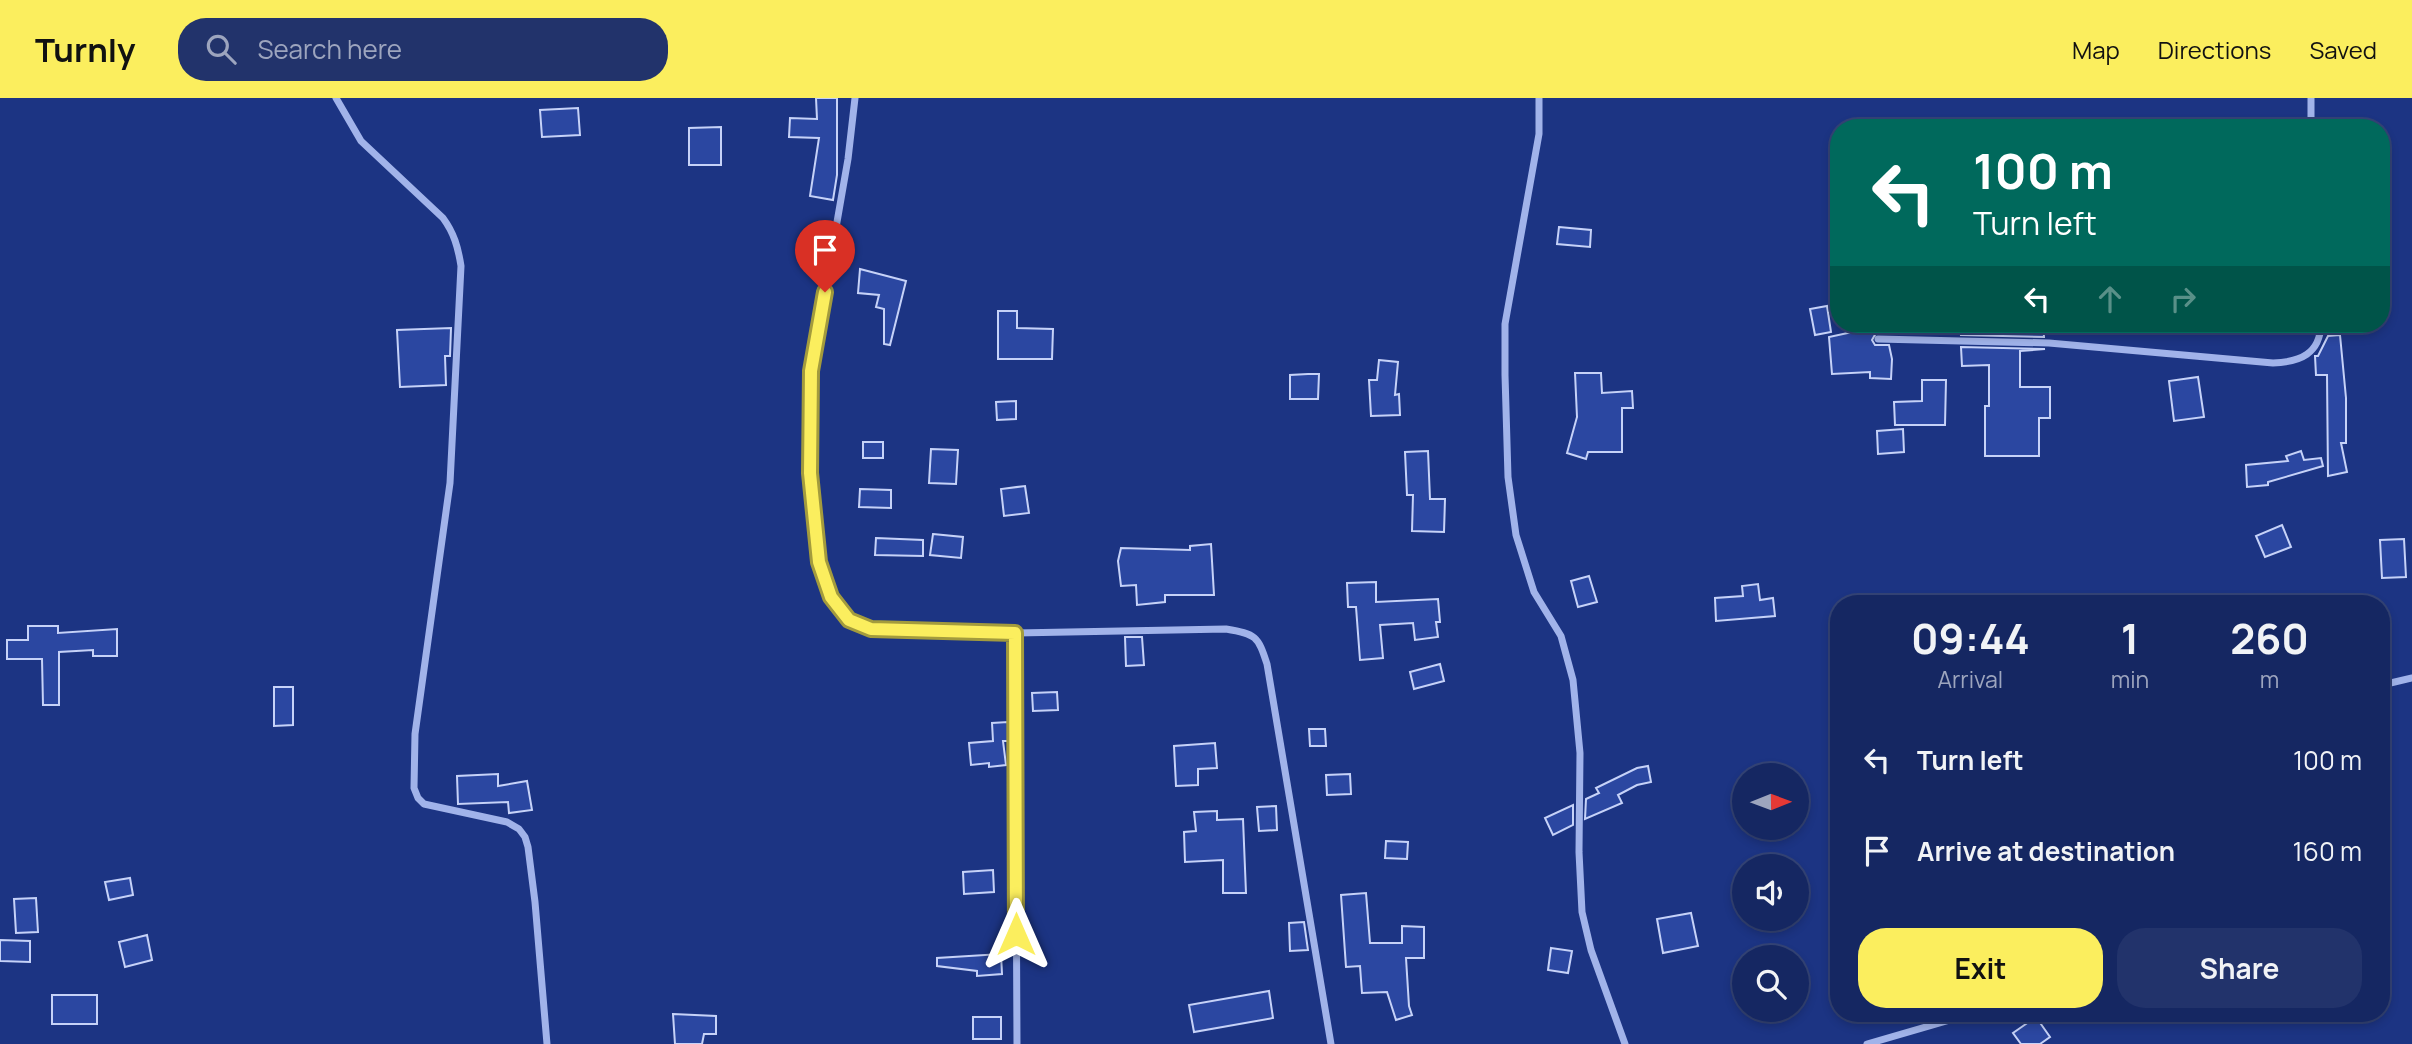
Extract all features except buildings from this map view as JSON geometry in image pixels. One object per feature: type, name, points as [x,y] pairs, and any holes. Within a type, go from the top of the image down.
[{"type":"street","points":[[336,98],[361,141],[443,218],[453,232],[458,248],[460,278],[450,483],[415,734],[414,788],[424,804],[490,817],[519,829],[525,837],[535,902],[547,1044]]},
{"type":"street","points":[[855,98],[848,159],[811,371],[810,473],[819,562],[831,597],[849,620],[871,629],[1015,633],[1226,629],[1245,632],[1259,642],[1267,664],[1331,1044]]},
{"type":"street","points":[[1539,98],[1539,134],[1505,324],[1508,477],[1516,535],[1534,592],[1561,636],[1573,680],[1580,753],[1579,852],[1582,912],[1591,950],[1625,1044]]},
{"type":"street","points":[[2311,98],[2311,119]]},
{"type":"street","points":[[1878,340],[2049,343],[2273,363],[2293,362],[2310,354],[2318,343],[2320,333]]},
{"type":"street","points":[[1015,633],[1017,1044]]},
{"type":"street","points":[[2390,683],[2412,678]]},
{"type":"street","points":[[1867,1044],[1943,1022]]},
{"type":"route","points":[[825,292],[811,371],[810,473],[819,562],[831,597],[849,620],[871,629],[1015,633],[1016,934]]}]
